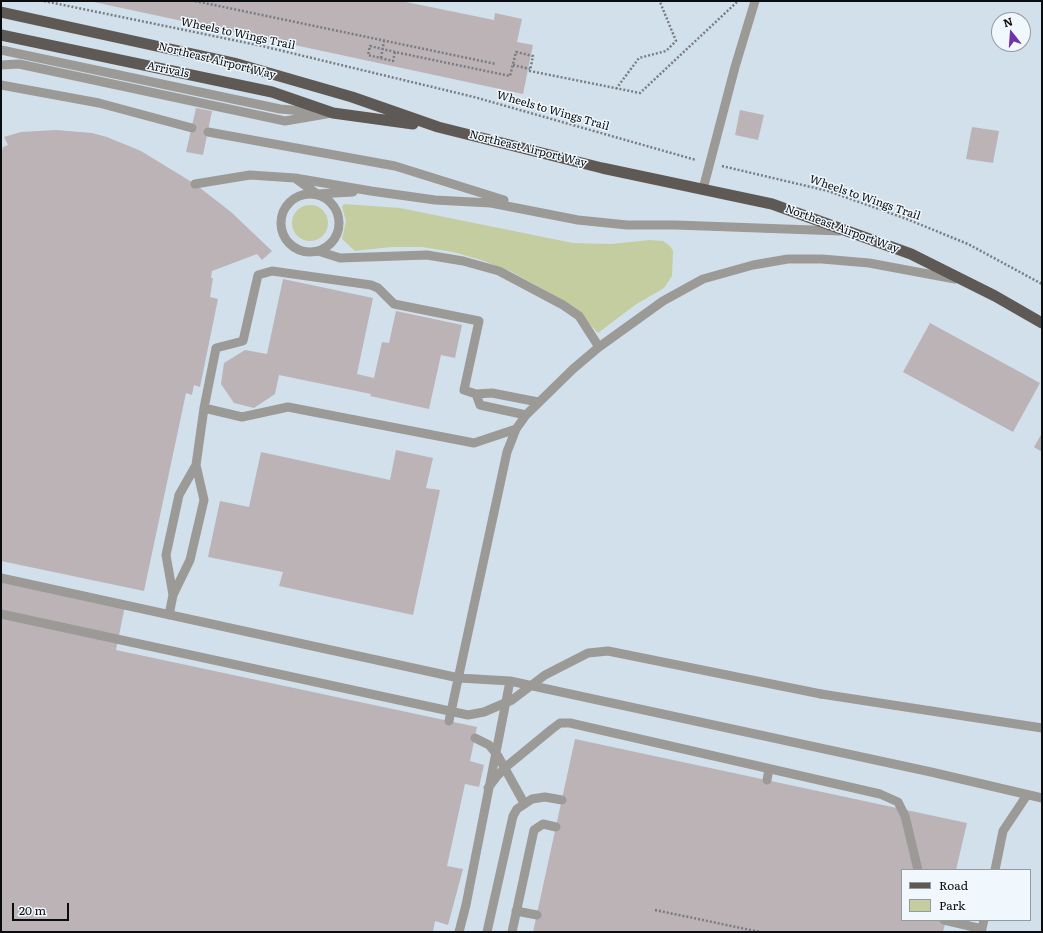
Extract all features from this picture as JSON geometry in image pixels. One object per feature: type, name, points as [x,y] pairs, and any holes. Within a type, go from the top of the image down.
[{"type":"main road","name":"Northeast Airport Way","points":[[1,12],[234,63],[352,97],[438,128],[602,168],[772,204],[911,254],[995,296],[1042,323]]},
{"type":"main road","name":"Arrivals","points":[[1,35],[272,92],[333,113],[438,128]]},
{"type":"lane","points":[[703,189],[735,67],[755,1]]},
{"type":"lane","name":"Arrivals","points":[[1,50],[280,110],[333,113]]},
{"type":"lane","points":[[1,64],[19,64],[285,121],[333,113]]},
{"type":"lane","points":[[1,85],[99,103],[192,128]]},
{"type":"lane","points":[[208,132],[395,166],[549,214]]},
{"type":"lane","points":[[195,184],[250,175],[295,178],[435,200],[491,203],[578,220],[627,225],[676,224],[847,231]]},
{"type":"lane","points":[[295,178],[317,194],[325,197],[333,203],[338,211],[340,220],[336,238],[330,245],[318,251]]},
{"type":"lane","points":[[371,191],[299,196],[291,201],[285,208],[281,226],[288,242],[296,248],[304,251],[318,251],[340,258],[427,255],[499,271],[563,305],[579,316],[599,346]]},
{"type":"lane","points":[[449,721],[507,452],[516,429],[526,414],[538,402],[599,346],[669,297],[703,279],[753,264],[788,259],[822,259],[869,263],[962,280]]},
{"type":"lane","points":[[169,615],[173,595],[190,560],[204,500],[196,465],[204,408],[216,348],[243,341],[258,275],[272,271],[371,285],[378,288],[394,304],[480,321],[464,390],[476,394],[492,393],[538,402]]},
{"type":"lane","points":[[476,394],[480,405],[526,414]]},
{"type":"lane","points":[[204,408],[242,417],[288,407],[474,443],[516,429]]},
{"type":"lane","points":[[173,595],[166,555],[179,495],[196,465]]},
{"type":"lane","points":[[1,578],[459,678],[510,680],[931,772],[1042,798]]},
{"type":"lane","points":[[1,614],[468,714],[484,712],[512,700],[545,675],[588,652],[608,651],[821,694],[1041,728]]},
{"type":"lane","points":[[459,932],[466,905],[510,680]]},
{"type":"lane","points":[[488,788],[507,766],[560,723],[570,723],[880,794],[898,802],[905,816],[918,869]]},
{"type":"lane","points":[[475,738],[489,745],[498,756],[524,803]]},
{"type":"lane","points":[[767,780],[769,769]]},
{"type":"lane","points":[[995,869],[1003,832],[1027,795]]},
{"type":"lane","points":[[487,932],[513,816],[517,809],[524,803],[539,797],[562,800]]},
{"type":"lane","points":[[512,932],[534,830],[542,824],[556,827]]},
{"type":"lane","points":[[516,911],[537,915]]},
{"type":"lane","points":[[949,921],[982,927]]},
{"type":"path","name":"Wheels to Wings Trail","points":[[44,1],[262,46],[466,95],[577,125],[667,153],[709,164],[745,170],[828,191],[904,218],[968,244],[1042,284]]},
{"type":"path","points":[[195,1],[496,64]]},
{"type":"path","points":[[513,65],[530,69],[530,71],[640,93],[738,1]]},
{"type":"path","points":[[616,89],[639,58],[666,51],[676,41],[660,2]]},
{"type":"path","points":[[380,58],[384,41]]},
{"type":"path","points":[[395,52],[393,61],[368,55],[370,46],[510,76],[516,52],[533,56],[530,69]]},
{"type":"path","points":[[655,910],[760,932]]},
{"type":"shaded area","points":[[1,1],[1042,1],[1042,932],[1,932]]},
{"type":"green space","points":[[344,204],[400,208],[573,243],[611,244],[650,240],[663,241],[670,246],[673,251],[672,276],[664,288],[635,305],[598,333],[577,311],[550,293],[510,271],[481,260],[453,252],[422,247],[391,247],[355,251],[342,239],[346,221],[342,207]]},
{"type":"green space","points":[[314,205],[323,210],[327,216],[327,230],[323,236],[314,241],[306,241],[297,236],[293,230],[292,219],[297,210],[303,206]]},
{"type":"building","points":[[89,1],[401,1],[494,20],[495,13],[522,19],[517,42],[533,45],[523,94]]},
{"type":"building","points":[[196,108],[212,111],[203,155],[186,152]]},
{"type":"building","points":[[740,110],[764,115],[758,140],[735,135]]},
{"type":"building","points":[[972,127],[999,131],[993,163],[966,159]]},
{"type":"building","points":[[56,130],[92,133],[107,137],[141,151],[195,184],[231,212],[272,251],[262,260],[257,254],[212,271],[211,278],[213,278],[210,297],[218,299],[200,387],[194,385],[192,395],[186,393],[144,591],[1,561],[1,155],[3,147],[8,145],[4,137],[21,132]]},
{"type":"building","points":[[283,279],[373,298],[357,374],[374,378],[382,342],[389,343],[396,311],[462,325],[455,358],[441,355],[429,409],[370,396],[371,394],[279,375],[275,394],[254,408],[234,403],[221,384],[224,363],[245,350],[267,354]]},
{"type":"building","points":[[930,323],[1040,383],[1013,432],[903,372]]},
{"type":"building","points":[[1042,433],[1042,452],[1034,447]]},
{"type":"building","points":[[396,450],[433,458],[426,488],[440,490],[413,615],[279,586],[283,572],[208,557],[220,501],[249,507],[261,452],[390,480]]},
{"type":"building","points":[[1,574],[126,601],[116,650],[477,727],[470,761],[484,765],[479,787],[465,784],[447,866],[463,869],[448,925],[435,921],[433,932],[1,932]]},
{"type":"building","points":[[575,739],[967,823],[956,869],[901,869],[901,921],[946,921],[943,932],[533,932]]}]
